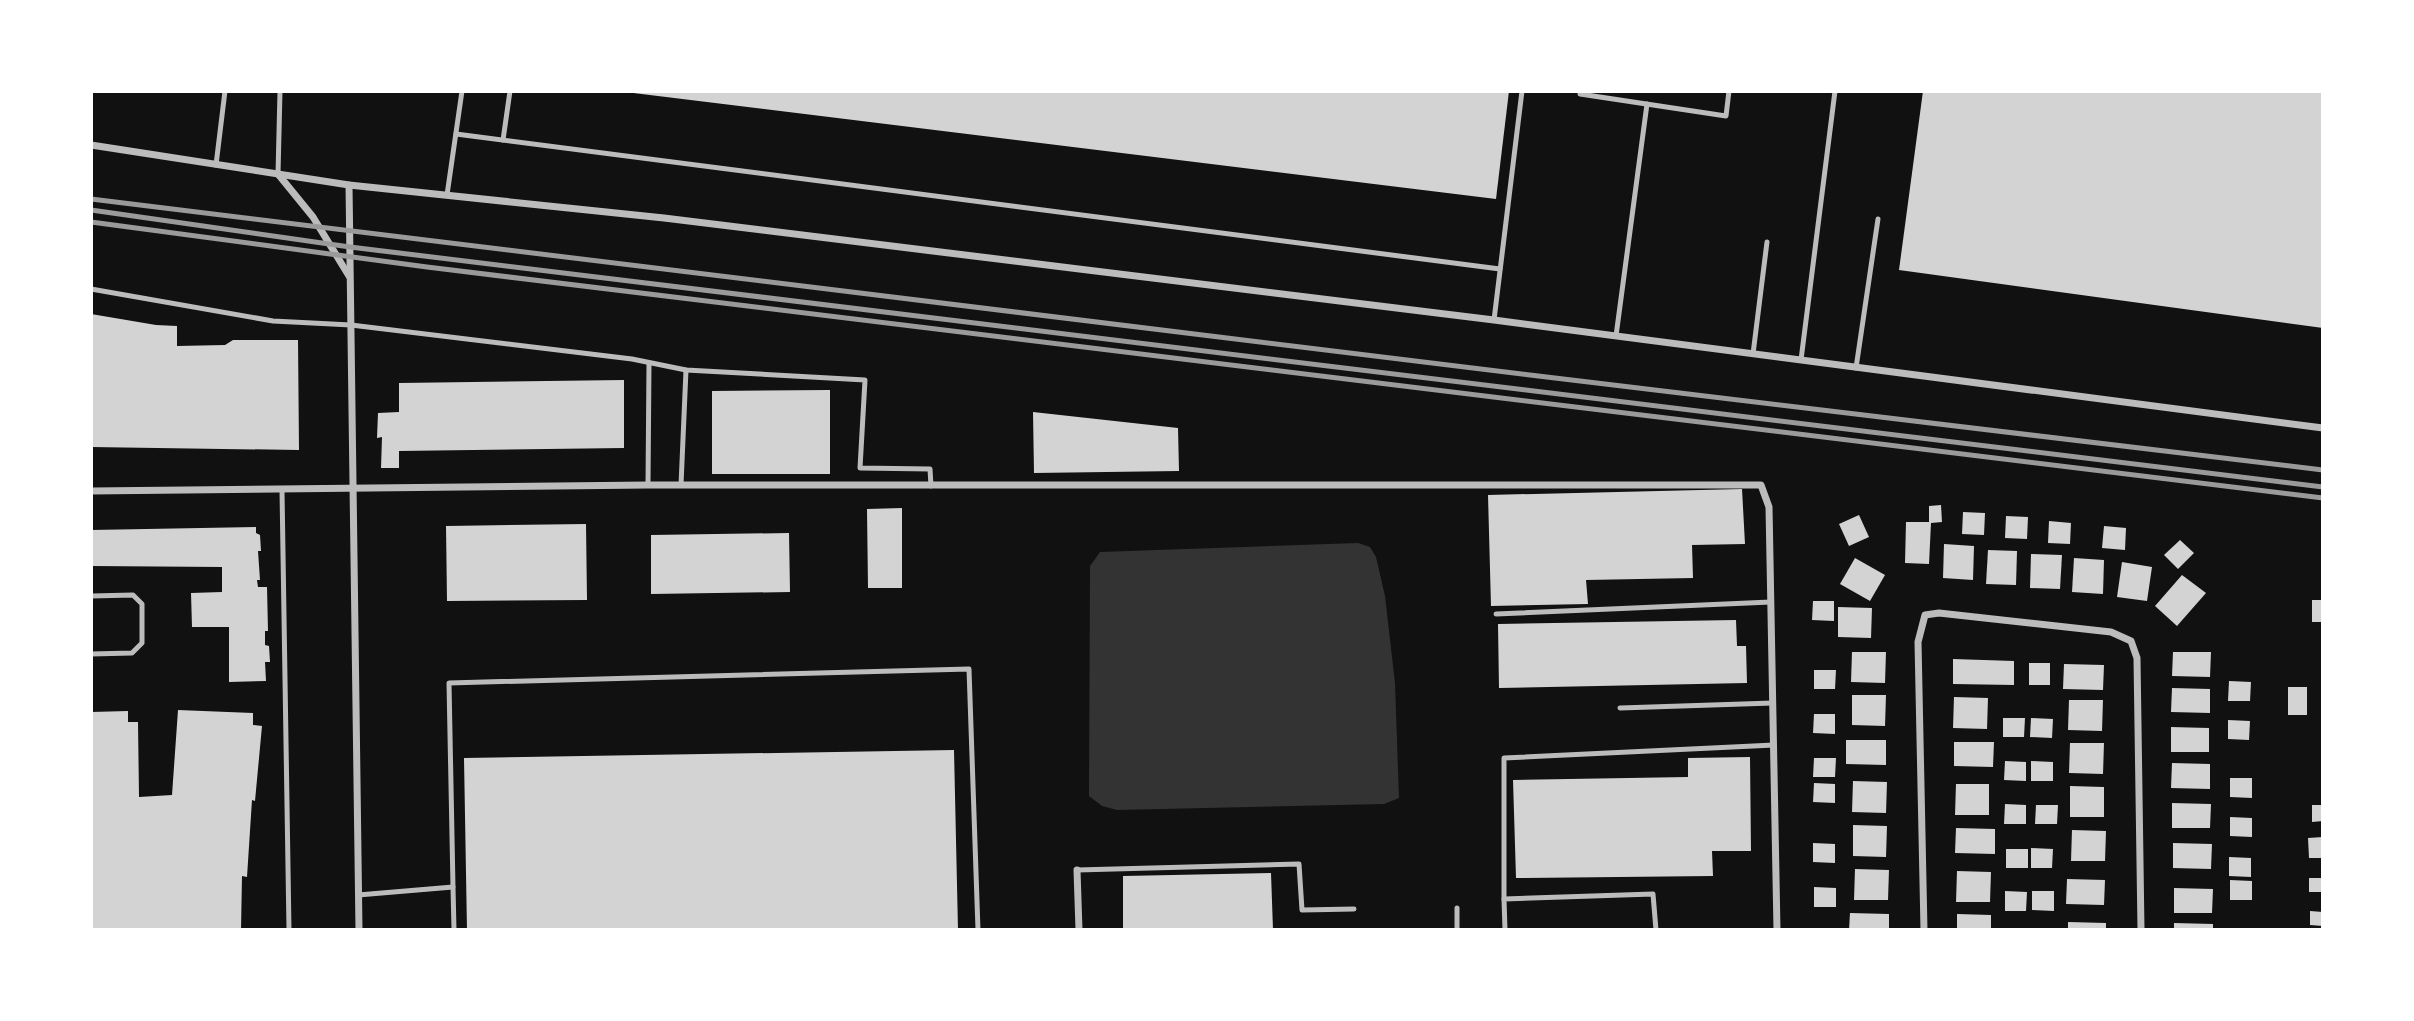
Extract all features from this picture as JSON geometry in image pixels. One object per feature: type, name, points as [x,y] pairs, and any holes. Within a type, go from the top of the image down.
[{"type":"street","points":[[91,145],[349,185],[664,218],[1493,320],[2323,428]]},
{"type":"street","points":[[278,174],[313,217],[350,278]]},
{"type":"street","points":[[349,185],[359,930]]},
{"type":"street","points":[[91,491],[648,485],[1761,485],[1769,507],[1777,930]]},
{"type":"street","points":[[1924,930],[1917,642],[1925,615],[1962,614],[2111,632],[2131,641],[2137,659],[2141,930]]},
{"type":"street","points":[[1077,870],[1079,930]]},
{"type":"lane","points":[[216,165],[225,91]]},
{"type":"lane","points":[[278,174],[280,91]]},
{"type":"lane","points":[[447,195],[462,91]]},
{"type":"lane","points":[[503,140],[510,91]]},
{"type":"lane","points":[[1493,320],[1522,91]]},
{"type":"lane","points":[[1580,91],[1580,94],[1726,116],[1729,91]]},
{"type":"lane","points":[[1801,360],[1835,91]]},
{"type":"lane","points":[[1616,336],[1647,104]]},
{"type":"lane","points":[[456,134],[1500,270]]},
{"type":"lane","points":[[1856,368],[1878,219]]},
{"type":"lane","points":[[1753,354],[1767,242]]},
{"type":"lane","points":[[91,289],[273,321],[351,325],[649,363],[685,370],[865,380],[860,468],[930,469],[931,486]]},
{"type":"lane","points":[[648,485],[649,363]]},
{"type":"lane","points":[[681,486],[685,370]]},
{"type":"lane","points":[[282,490],[289,930]]},
{"type":"lane","points":[[91,596],[133,595],[142,604],[142,643],[132,653],[91,654]]},
{"type":"lane","points":[[1496,614],[1771,602]]},
{"type":"lane","points":[[454,930],[449,682],[969,669],[978,930]]},
{"type":"lane","points":[[1620,708],[1773,703]]},
{"type":"lane","points":[[1505,930],[1504,758],[1774,745]]},
{"type":"lane","points":[[1077,870],[1299,864],[1302,910],[1354,909]]},
{"type":"lane","points":[[358,895],[453,887]]},
{"type":"lane","points":[[1504,899],[1653,894],[1656,930]]},
{"type":"lane","points":[[1457,908],[1457,930]]},
{"type":"shaded area","points":[[1358,543],[1370,547],[1376,557],[1385,596],[1395,683],[1399,798],[1384,804],[1117,810],[1102,806],[1089,796],[1090,566],[1100,552]]},
{"type":"building","points":[[617,91],[1509,91],[1496,199]]},
{"type":"building","points":[[1923,91],[2323,91],[2323,328],[1899,270]]},
{"type":"building","points":[[91,314],[177,326],[177,346],[225,345],[233,340],[298,340],[299,450],[91,447]]},
{"type":"building","points":[[624,380],[624,448],[399,451],[399,468],[381,468],[382,437],[377,438],[378,413],[399,412],[399,383]]},
{"type":"building","points":[[830,390],[830,474],[712,474],[712,391]]},
{"type":"building","points":[[1033,412],[1178,428],[1179,471],[1034,473]]},
{"type":"building","points":[[1742,489],[1745,544],[1692,545],[1693,578],[1586,580],[1588,604],[1491,606],[1488,495]]},
{"type":"building","points":[[1941,505],[1942,522],[1931,523],[1929,564],[1905,563],[1906,522],[1929,522],[1929,506]]},
{"type":"building","points":[[902,508],[902,588],[868,588],[867,509]]},
{"type":"building","points":[[1963,512],[1985,513],[1984,535],[1962,534]]},
{"type":"building","points":[[1859,515],[1869,537],[1849,546],[1839,524]]},
{"type":"building","points":[[2006,516],[2028,517],[2027,539],[2005,538]]},
{"type":"building","points":[[2049,521],[2071,523],[2070,544],[2048,543]]},
{"type":"building","points":[[586,524],[587,600],[447,601],[446,526]]},
{"type":"building","points":[[2104,526],[2126,528],[2125,550],[2102,548]]},
{"type":"building","points":[[256,527],[256,533],[260,535],[261,551],[258,551],[258,587],[267,587],[268,631],[265,631],[265,645],[269,646],[270,662],[265,662],[266,681],[229,682],[229,627],[192,627],[191,593],[222,592],[222,567],[91,566],[91,530]]},
{"type":"building","points":[[789,533],[790,592],[651,594],[651,535]]},
{"type":"building","points":[[2180,540],[2194,553],[2178,569],[2164,555]]},
{"type":"building","points":[[1944,544],[1974,546],[1973,580],[1943,578]]},
{"type":"building","points":[[1988,550],[2017,551],[2016,585],[1986,584]]},
{"type":"building","points":[[2031,554],[2062,555],[2060,589],[2030,588]]},
{"type":"building","points":[[1855,558],[1885,575],[1870,601],[1840,584]]},
{"type":"building","points":[[2074,558],[2104,560],[2103,594],[2072,592]]},
{"type":"building","points":[[2122,562],[2152,567],[2147,601],[2117,597]]},
{"type":"building","points":[[2182,575],[2206,593],[2177,626],[2155,606]]},
{"type":"building","points":[[2312,600],[2323,600],[2323,622],[2312,622]]},
{"type":"building","points":[[1813,601],[1834,601],[1834,621],[1812,620]]},
{"type":"building","points":[[1838,607],[1872,608],[1871,638],[1838,637]]},
{"type":"building","points":[[1736,620],[1737,646],[1746,646],[1747,683],[1499,688],[1498,624]]},
{"type":"building","points":[[1852,652],[1886,652],[1885,683],[1851,682]]},
{"type":"building","points":[[2173,652],[2211,652],[2210,677],[2172,676]]},
{"type":"building","points":[[1953,659],[2014,661],[2014,685],[1953,684]]},
{"type":"building","points":[[2029,663],[2050,663],[2050,685],[2029,685]]},
{"type":"building","points":[[2064,664],[2104,665],[2103,690],[2063,689]]},
{"type":"building","points":[[1814,670],[1836,670],[1835,689],[1814,689]]},
{"type":"building","points":[[2229,681],[2251,682],[2250,701],[2228,701]]},
{"type":"building","points":[[2288,687],[2307,687],[2307,715],[2288,715]]},
{"type":"building","points":[[2172,688],[2210,689],[2210,713],[2171,712]]},
{"type":"building","points":[[1852,695],[1886,695],[1885,726],[1852,725]]},
{"type":"building","points":[[1954,697],[1988,698],[1987,729],[1953,728]]},
{"type":"building","points":[[2069,700],[2103,700],[2102,731],[2068,730]]},
{"type":"building","points":[[178,710],[253,713],[253,725],[262,726],[255,801],[252,800],[247,877],[242,876],[241,930],[91,930],[91,712],[128,711],[128,722],[138,722],[139,797],[172,795]]},
{"type":"building","points":[[1814,714],[1835,714],[1835,734],[1813,733]]},
{"type":"building","points":[[2003,718],[2025,718],[2024,737],[2003,737]]},
{"type":"building","points":[[2031,718],[2053,719],[2052,738],[2030,737]]},
{"type":"building","points":[[2228,720],[2250,721],[2249,740],[2228,739]]},
{"type":"building","points":[[2171,727],[2209,728],[2209,752],[2171,752]]},
{"type":"building","points":[[1846,740],[1886,740],[1886,765],[1846,764]]},
{"type":"building","points":[[1954,742],[1994,742],[1993,767],[1954,766]]},
{"type":"building","points":[[2070,743],[2104,743],[2103,774],[2069,773]]},
{"type":"building","points":[[954,750],[958,930],[467,930],[464,758]]},
{"type":"building","points":[[1750,757],[1751,851],[1712,851],[1713,876],[1516,878],[1513,780],[1688,777],[1688,758]]},
{"type":"building","points":[[1814,758],[1836,758],[1835,777],[1813,777]]},
{"type":"building","points":[[2005,761],[2026,762],[2026,781],[2004,780]]},
{"type":"building","points":[[2031,761],[2053,762],[2053,781],[2031,781]]},
{"type":"building","points":[[2172,763],[2210,764],[2210,789],[2171,788]]},
{"type":"building","points":[[2230,778],[2252,778],[2252,798],[2230,797]]},
{"type":"building","points":[[1853,781],[1887,782],[1886,813],[1852,812]]},
{"type":"building","points":[[1814,783],[1835,784],[1835,803],[1813,802]]},
{"type":"building","points":[[1956,784],[1989,784],[1989,815],[1955,815]]},
{"type":"building","points":[[2070,786],[2104,787],[2104,817],[2070,817]]},
{"type":"building","points":[[2172,803],[2211,804],[2210,828],[2172,828]]},
{"type":"building","points":[[2005,804],[2026,805],[2026,824],[2004,824]]},
{"type":"building","points":[[2036,805],[2058,805],[2057,824],[2035,824]]},
{"type":"building","points":[[2312,805],[2323,805],[2323,821],[2312,822]]},
{"type":"building","points":[[2230,817],[2252,818],[2252,837],[2230,836]]},
{"type":"building","points":[[1853,825],[1887,826],[1886,857],[1853,856]]},
{"type":"building","points":[[1956,828],[1995,829],[1995,854],[1955,853]]},
{"type":"building","points":[[2072,830],[2106,831],[2105,861],[2071,861]]},
{"type":"building","points":[[2323,837],[2323,858],[2309,858],[2308,838]]},
{"type":"building","points":[[1813,843],[1835,844],[1835,863],[1813,862]]},
{"type":"building","points":[[2173,843],[2212,844],[2211,869],[2173,868]]},
{"type":"building","points":[[2031,848],[2053,849],[2052,868],[2031,868]]},
{"type":"building","points":[[2006,849],[2028,849],[2028,868],[2006,868]]},
{"type":"building","points":[[2229,857],[2251,858],[2251,877],[2229,876]]},
{"type":"building","points":[[1855,869],[1889,870],[1888,900],[1854,900]]},
{"type":"building","points":[[1957,871],[1991,872],[1990,902],[1956,902]]},
{"type":"building","points":[[1271,873],[1273,930],[1123,930],[1123,876]]},
{"type":"building","points":[[2309,878],[2323,878],[2323,892],[2309,892]]},
{"type":"building","points":[[2067,879],[2105,880],[2104,905],[2066,904]]},
{"type":"building","points":[[2230,880],[2252,881],[2252,900],[2230,900]]},
{"type":"building","points":[[1814,887],[1836,888],[1836,907],[1814,907]]},
{"type":"building","points":[[2174,888],[2213,889],[2212,913],[2174,913]]},
{"type":"building","points":[[2005,891],[2027,892],[2026,911],[2005,911]]},
{"type":"building","points":[[2032,891],[2054,891],[2054,911],[2032,910]]},
{"type":"building","points":[[2310,911],[2323,912],[2323,926],[2310,925]]},
{"type":"building","points":[[1850,913],[1889,914],[1889,930],[1849,930]]},
{"type":"building","points":[[1957,914],[1991,915],[1991,930],[1957,930]]},
{"type":"building","points":[[2068,922],[2106,923],[2106,930],[2068,930]]},
{"type":"building","points":[[2174,923],[2213,924],[2213,930],[2174,930]]},
{"type":"railway","points":[[91,199],[2323,470]]},
{"type":"railway","points":[[91,210],[350,247],[2323,487]]},
{"type":"railway","points":[[91,222],[427,267],[2323,498]]}]
